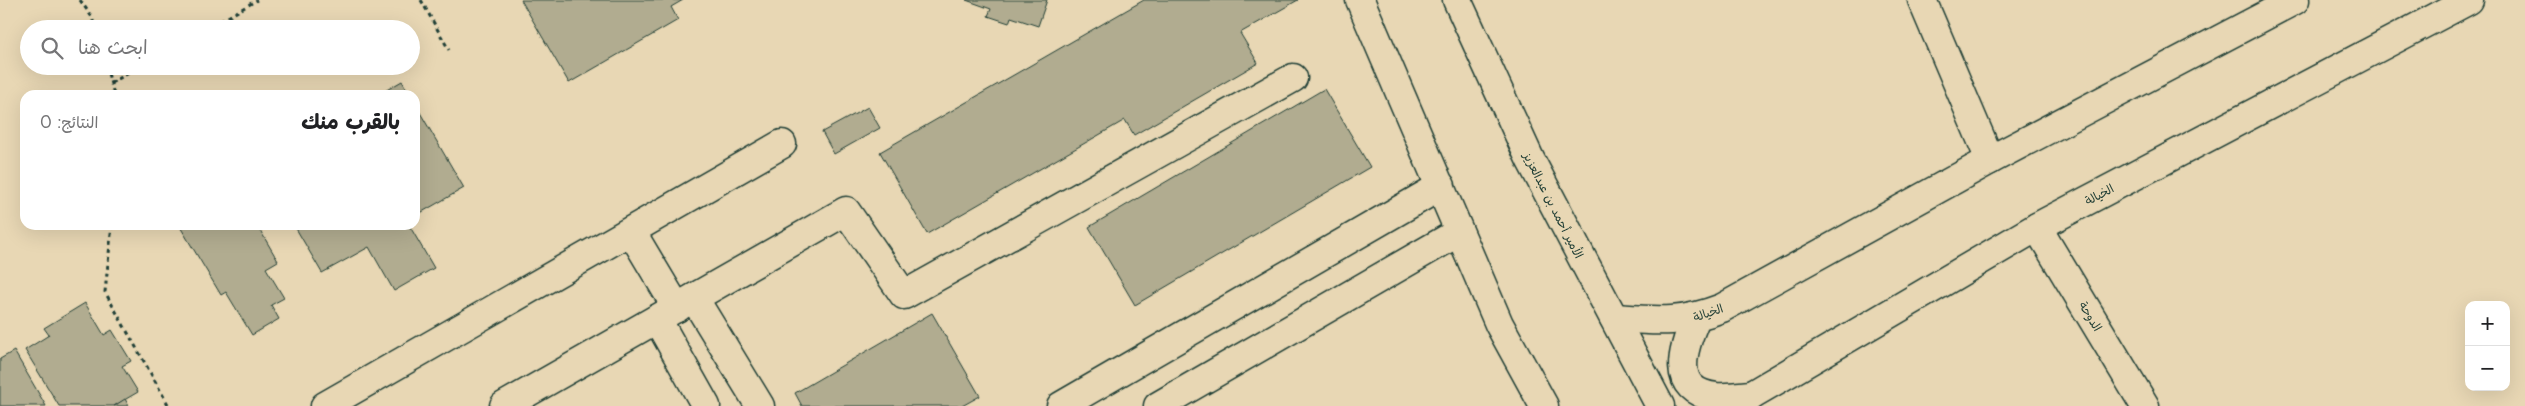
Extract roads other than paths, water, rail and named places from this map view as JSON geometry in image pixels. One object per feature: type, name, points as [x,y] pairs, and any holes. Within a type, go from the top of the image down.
[{"type":"street","points":[[1360,0],[1499,324],[1544,406]]},
{"type":"street","name":"الأمير أحمد بن عبدالعزيز","points":[[1457,0],[1530,159],[1660,406]]},
{"type":"street","points":[[1922,0],[1990,160]]},
{"type":"street","name":"الخيالة","points":[[1614,318],[1673,321],[1696,318],[1722,308],[1990,160],[2295,0]]},
{"type":"street","name":"الخيالة","points":[[1745,401],[2037,226],[2469,0]]},
{"type":"street","points":[[504,406],[846,211],[904,295],[1293,78]]},
{"type":"street","points":[[325,406],[782,144]]},
{"type":"street","points":[[1061,406],[1441,186]]},
{"type":"street","name":"الدوحة","points":[[2037,226],[2145,406]]},
{"type":"street","points":[[631,231],[676,308],[760,406]]},
{"type":"street","points":[[1158,406],[1459,232]]},
{"type":"street","points":[[676,308],[706,406]]},
{"type":"street","points":[[1696,318],[1683,357],[1683,373],[1691,387],[1716,397],[1745,401]]}]
